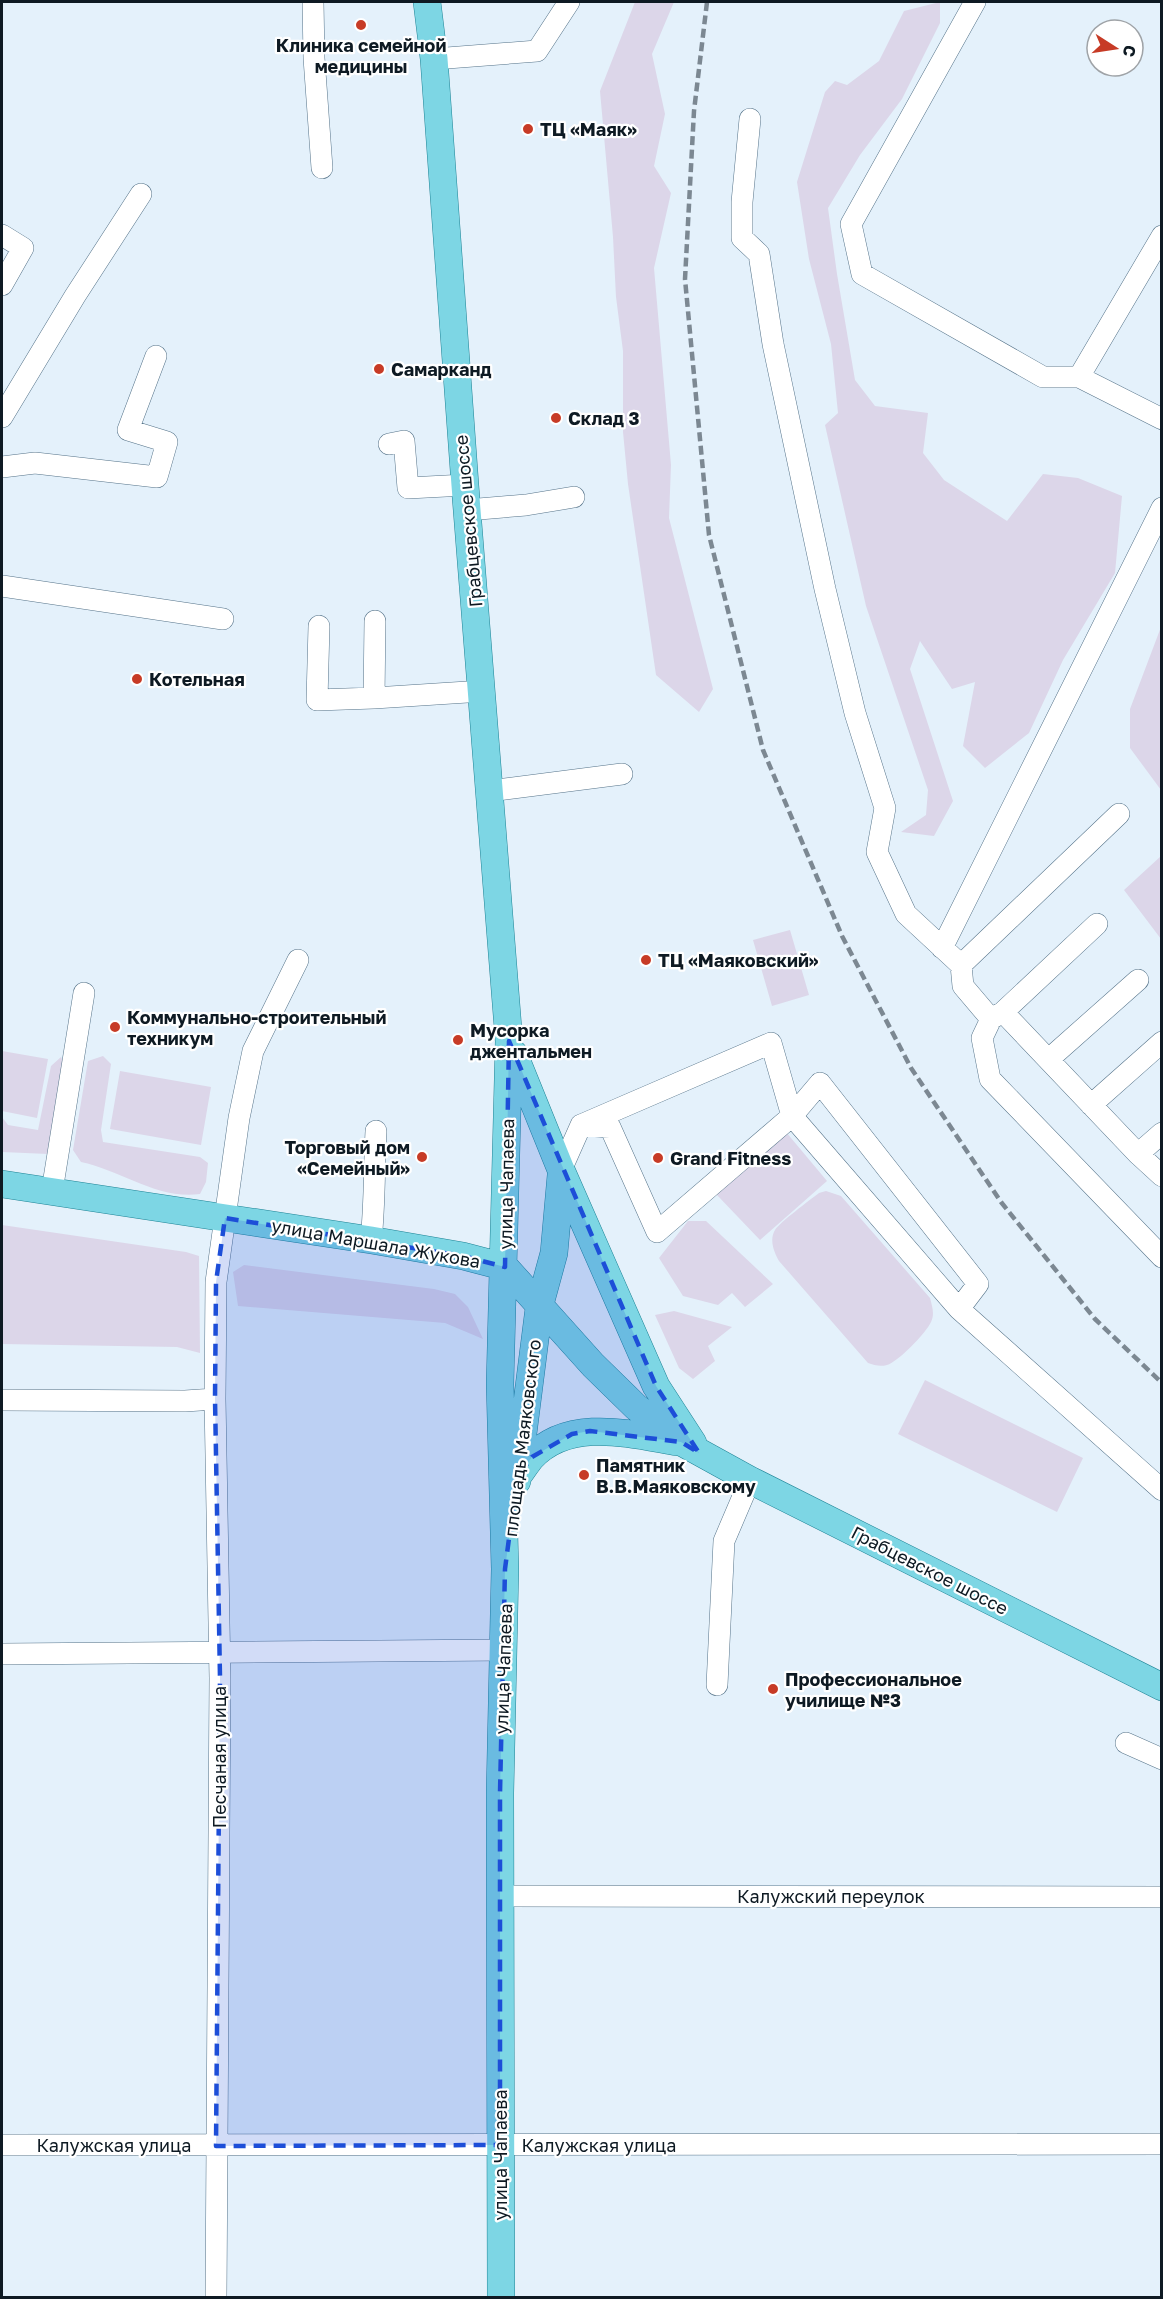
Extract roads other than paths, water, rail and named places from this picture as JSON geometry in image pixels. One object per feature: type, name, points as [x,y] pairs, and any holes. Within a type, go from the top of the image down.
[{"type":"main road","name":"Грабцевское шоссе","points":[[427,2],[434,59],[509,1041]]},
{"type":"main road","points":[[509,1041],[561,1170],[656,1386],[690,1448]]},
{"type":"main road","name":"улица Чапаева","points":[[501,2298],[500,1793],[505,1569],[500,1384],[505,1267],[509,1041]]},
{"type":"main road","name":"площадь Маяковского","points":[[505,1569],[539,1308],[554,1252],[561,1170]]},
{"type":"main road","name":"улица Маршала Жукова","points":[[2,1184],[371,1240],[463,1256],[505,1267],[539,1308],[636,1407],[690,1448]]},
{"type":"main road","points":[[517,1477],[532,1457],[553,1442],[572,1434],[590,1431],[690,1448]]},
{"type":"main road","name":"Грабцевское шоссе","points":[[690,1448],[1161,1687]]},
{"type":"street","points":[[312,2],[322,168]]},
{"type":"street","points":[[434,59],[537,51],[569,2]]},
{"type":"street","points":[[975,2],[851,224],[862,274],[1042,377],[1079,377],[1161,419]]},
{"type":"street","points":[[750,119],[742,202],[742,238],[759,254],[773,344],[825,589],[855,714],[885,808],[877,852],[906,914],[962,965],[963,986],[1049,1059],[1138,1155],[1161,1176]]},
{"type":"street","points":[[2,417],[75,296],[141,194]]},
{"type":"street","points":[[2,236],[23,248],[2,285]]},
{"type":"street","points":[[1079,377],[1158,250]]},
{"type":"street","points":[[2,467],[35,463],[158,477],[167,442],[128,430],[156,356]]},
{"type":"street","points":[[389,444],[404,441],[408,488],[526,506],[574,497]]},
{"type":"street","points":[[942,948],[1161,508]]},
{"type":"street","points":[[2,586],[223,619]]},
{"type":"street","points":[[375,621],[375,698]]},
{"type":"street","points":[[319,626],[317,700],[483,691]]},
{"type":"street","points":[[489,792],[622,774]]},
{"type":"street","points":[[962,965],[1119,814]]},
{"type":"street","points":[[1097,924],[997,1015],[982,1038],[990,1079],[1161,1257]]},
{"type":"street","name":"Песчаная улица","points":[[216,2298],[219,1651],[215,1399],[216,1282],[239,1118],[253,1051],[298,960]]},
{"type":"street","points":[[1049,1059],[1138,980]]},
{"type":"street","points":[[52,1191],[84,993]]},
{"type":"street","points":[[1091,1105],[1161,1042]]},
{"type":"street","points":[[561,1170],[581,1125],[771,1043],[792,1116],[959,1310],[1161,1490]]},
{"type":"street","points":[[581,1125],[610,1127],[657,1232],[792,1116],[820,1083],[978,1284],[959,1310]]},
{"type":"street","points":[[371,1240],[375,1205],[373,1188],[376,1131]]},
{"type":"street","points":[[1138,1155],[1161,1133]]},
{"type":"street","points":[[2,1400],[185,1401],[215,1399]]},
{"type":"street","points":[[717,1685],[724,1541],[750,1479]]},
{"type":"street","points":[[2,1654],[504,1650]]},
{"type":"street","points":[[1126,1743],[1161,1759]]},
{"type":"street","name":"Калужский переулок","points":[[500,1896],[1161,1897]]},
{"type":"street","name":"Калужская улица","points":[[2,2145],[1161,2144]]},
{"type":"railway","points":[[707,2],[694,111],[685,279],[709,535],[763,750],[842,936],[911,1068],[1001,1202],[1095,1319],[1162,1383]]},
{"type":"place","name":"Клиника семейной медицины","points":[[361,25]]},
{"type":"place","name":"ТЦ «Маяк»","points":[[528,129]]},
{"type":"place","name":"Самарканд","points":[[379,369]]},
{"type":"place","name":"Склад 3","points":[[556,418]]},
{"type":"place","name":"Котельная","points":[[137,679]]},
{"type":"place","name":"ТЦ «Маяковский»","points":[[646,960]]},
{"type":"place","name":"Коммунально-строительный техникум","points":[[115,1027]]},
{"type":"place","name":"Мусорка джентальмен","points":[[458,1040]]},
{"type":"place","name":"Торговый дом «Семейный»","points":[[422,1157]]},
{"type":"place","name":"Grand Fitness","points":[[658,1158]]},
{"type":"place","name":"Памятник В.В.Маяковскому","points":[[584,1475]]},
{"type":"place","name":"Профессиональное училище №3","points":[[773,1689]]}]
